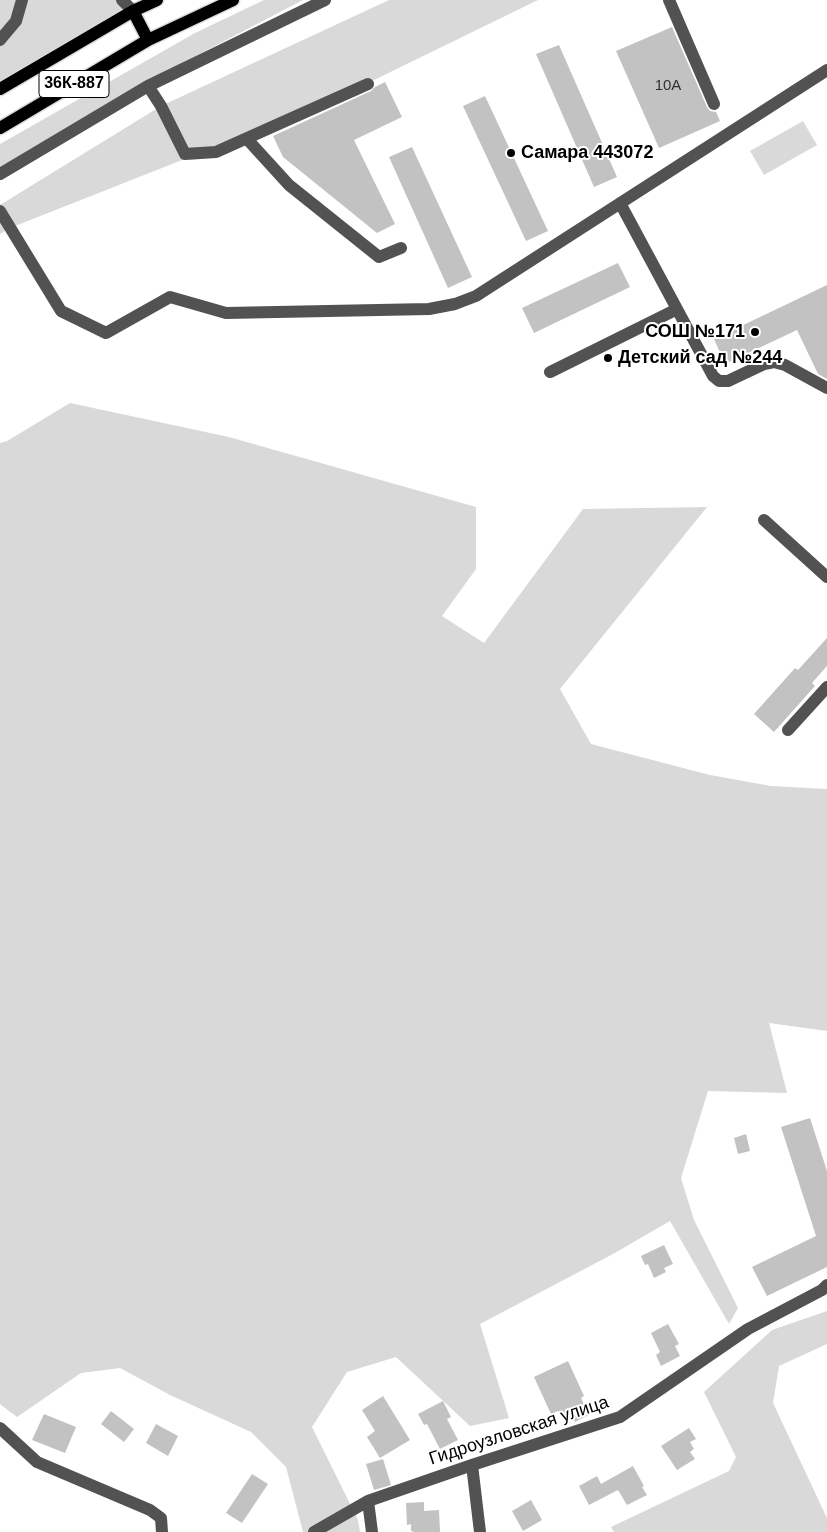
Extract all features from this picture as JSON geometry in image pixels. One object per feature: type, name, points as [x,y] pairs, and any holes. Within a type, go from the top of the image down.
[{"type":"main road","name":"36К-887","points":[[0,89],[132,5],[157,0]]},
{"type":"main road","name":"36К-887","points":[[0,128],[148,40],[233,0]]},
{"type":"main road","points":[[132,5],[148,40]]},
{"type":"street","points":[[0,40],[16,21],[22,0]]},
{"type":"street","points":[[122,0],[132,5]]},
{"type":"street","points":[[0,174],[148,86],[325,0]]},
{"type":"street","points":[[669,0],[714,104]]},
{"type":"street","points":[[0,211],[61,311],[106,333],[170,297],[226,313],[430,309],[455,304],[476,296],[827,70]]},
{"type":"street","points":[[148,86],[161,106],[185,154],[216,152],[368,84]]},
{"type":"street","points":[[247,139],[289,186],[380,257],[401,248]]},
{"type":"street","points":[[620,204],[714,376],[720,381],[728,381],[764,364],[774,362],[785,365],[827,388]]},
{"type":"street","points":[[550,372],[677,309]]},
{"type":"street","points":[[764,520],[827,577]]},
{"type":"street","points":[[788,730],[827,687]]},
{"type":"street","name":"Гидроузловская улица","points":[[314,1532],[368,1501],[620,1417],[748,1329],[822,1290],[827,1285]]},
{"type":"street","points":[[0,1428],[37,1462],[150,1510],[161,1518],[162,1532]]},
{"type":"street","points":[[472,1465],[480,1532]]},
{"type":"street","points":[[368,1501],[372,1532]]},
{"type":"shaded area","points":[[0,0],[127,0],[133,11],[0,89]]},
{"type":"shaded area","points":[[264,0],[303,0],[163,73],[0,170],[0,144],[195,33]]},
{"type":"shaded area","points":[[389,0],[538,0],[329,102],[10,228],[0,234],[0,205],[161,106]]},
{"type":"shaded area","points":[[803,121],[817,145],[764,175],[750,151]]},
{"type":"shaded area","points":[[70,403],[229,437],[476,507],[476,569],[442,616],[484,643],[583,509],[707,507],[560,689],[591,744],[710,775],[771,786],[827,789],[827,1031],[769,1023],[787,1093],[708,1091],[681,1178],[694,1220],[738,1308],[729,1324],[670,1221],[613,1254],[480,1324],[509,1418],[470,1426],[396,1357],[347,1372],[312,1427],[358,1520],[360,1532],[303,1532],[286,1467],[251,1432],[170,1395],[120,1368],[81,1373],[17,1417],[0,1404],[0,443],[7,441]]},
{"type":"shaded area","points":[[827,1311],[827,1344],[779,1366],[773,1403],[827,1518],[827,1532],[614,1532],[611,1527],[729,1471],[736,1457],[704,1392],[772,1330]]},
{"type":"building","points":[[672,27],[707,107],[710,111],[716,112],[720,121],[659,148],[616,51]]},
{"type":"building","points":[[559,45],[617,177],[594,187],[536,54]]},
{"type":"building","points":[[385,82],[402,117],[354,140],[395,224],[377,233],[283,157],[273,136],[371,91]]},
{"type":"building","points":[[485,96],[548,231],[526,241],[463,106]]},
{"type":"building","points":[[412,147],[472,277],[448,288],[389,157]]},
{"type":"building","points":[[618,263],[630,287],[534,333],[522,308]]},
{"type":"building","points":[[827,285],[827,379],[818,374],[797,330],[725,364],[714,339]]},
{"type":"building","points":[[827,638],[827,666],[812,683],[815,686],[774,732],[754,714],[795,668],[798,670]]},
{"type":"building","points":[[810,1118],[827,1171],[827,1267],[767,1296],[752,1267],[816,1236],[781,1127]]},
{"type":"building","points":[[746,1134],[750,1151],[738,1154],[734,1138]]},
{"type":"building","points":[[664,1245],[673,1264],[664,1268],[666,1272],[654,1278],[648,1264],[645,1265],[641,1256]]},
{"type":"building","points":[[668,1324],[679,1344],[675,1346],[680,1356],[661,1366],[656,1355],[660,1352],[651,1333]]},
{"type":"building","points":[[568,1361],[584,1396],[581,1398],[589,1415],[575,1422],[570,1410],[560,1415],[558,1411],[551,1414],[534,1377]]},
{"type":"building","points":[[383,1396],[410,1440],[380,1458],[367,1437],[375,1431],[362,1410]]},
{"type":"building","points":[[443,1401],[451,1417],[447,1419],[458,1440],[440,1449],[427,1424],[424,1425],[418,1414]]},
{"type":"building","points":[[111,1411],[134,1429],[124,1442],[101,1424]]},
{"type":"building","points":[[44,1414],[76,1427],[65,1453],[32,1440]]},
{"type":"building","points":[[156,1424],[178,1436],[168,1456],[146,1443]]},
{"type":"building","points":[[689,1428],[696,1439],[690,1442],[694,1449],[690,1452],[695,1459],[677,1470],[661,1446]]},
{"type":"building","points":[[383,1459],[391,1485],[374,1490],[366,1464]]},
{"type":"building","points":[[633,1466],[647,1495],[627,1505],[618,1490],[589,1505],[579,1486],[597,1476],[601,1484]]},
{"type":"building","points":[[252,1474],[268,1484],[242,1523],[226,1513]]},
{"type":"building","points":[[531,1500],[542,1520],[523,1531],[512,1511]]},
{"type":"building","points":[[424,1502],[424,1511],[439,1510],[440,1532],[414,1532],[411,1531],[411,1524],[407,1525],[406,1503]]},
{"type":"place","name":"Самара 443072","points":[[511,153]]},
{"type":"place","name":"СОШ №171","points":[[755,332]]},
{"type":"place","name":"Детский сад №244","points":[[608,358]]}]
